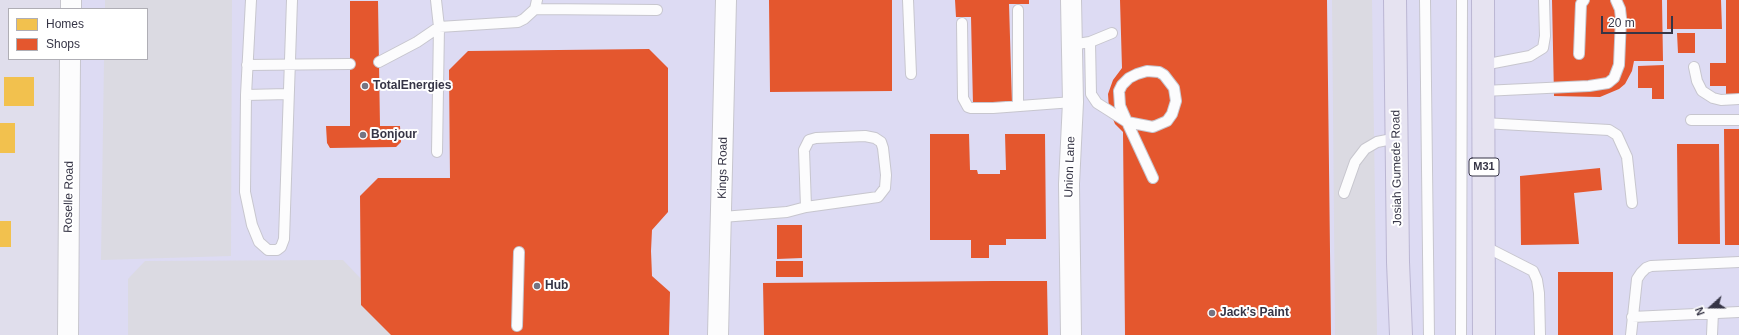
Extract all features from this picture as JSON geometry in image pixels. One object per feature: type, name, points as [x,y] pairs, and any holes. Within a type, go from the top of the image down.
[{"type":"main road","name":"Josiah Gumede Road","points":[[1394,0],[1398,262],[1401,335]]},
{"type":"main road","name":"M31","points":[[1483,0],[1484,335]]},
{"type":"street","name":"Kings Road","points":[[718,335],[726,0]]},
{"type":"street","name":"Union Lane","points":[[1071,0],[1080,44],[1073,102],[1069,184],[1071,335]]},
{"type":"street","name":"Roselle Road","points":[[68,335],[70,60]]},
{"type":"lane","points":[[251,0],[247,65],[244,192],[252,225],[259,242],[268,250],[277,250],[281,246],[284,239],[292,0]]},
{"type":"lane","points":[[436,0],[439,27],[437,152]]},
{"type":"lane","points":[[908,0],[911,74]]},
{"type":"lane","points":[[1425,0],[1429,335]]},
{"type":"lane","points":[[1461,335],[1462,0]]},
{"type":"lane","points":[[1483,65],[1530,56],[1542,48],[1545,36],[1544,0]]},
{"type":"lane","points":[[1579,54],[1581,4],[1584,0]]},
{"type":"lane","points":[[1483,91],[1589,86],[1608,83],[1614,78],[1619,65],[1621,18],[1620,9],[1616,0]]},
{"type":"lane","points":[[379,62],[417,42],[439,27],[466,24],[512,24],[524,19],[536,4],[657,10]]},
{"type":"lane","points":[[1018,10],[1018,106]]},
{"type":"lane","points":[[962,23],[964,102],[971,108],[1073,102]]},
{"type":"lane","points":[[1112,33],[1080,44],[1091,94],[1097,103],[1127,122],[1152,127],[1167,121],[1172,114],[1176,101],[1176,94],[1170,80],[1164,74],[1159,72],[1142,72],[1129,78],[1122,85],[1119,91],[1120,106],[1127,122],[1153,178]]},
{"type":"lane","points":[[247,65],[350,64]]},
{"type":"lane","points":[[1694,67],[1697,81],[1702,91],[1713,98],[1721,100],[1739,100]]},
{"type":"lane","points":[[246,95],[288,94]]},
{"type":"lane","points":[[1691,120],[1739,120]]},
{"type":"lane","points":[[1483,123],[1609,130],[1617,135],[1627,157],[1632,203]]},
{"type":"lane","points":[[722,217],[787,212],[806,207],[878,197],[885,188],[886,175],[883,148],[880,142],[875,138],[865,136],[816,138],[809,140],[804,150],[806,207]]},
{"type":"lane","points":[[1344,193],[1355,162],[1364,149],[1377,142],[1397,138]]},
{"type":"lane","points":[[1484,246],[1533,271],[1538,280],[1540,335]]},
{"type":"lane","points":[[517,326],[519,252]]},
{"type":"lane","points":[[1631,335],[1637,279],[1641,273],[1651,266],[1739,262]]},
{"type":"lane","points":[[1632,317],[1713,312],[1739,312]]},
{"type":"lane","points":[[1712,335],[1713,312]]},
{"type":"shaded area","points":[[0,0],[71,0],[71,8],[8,8],[8,60],[71,60],[68,335],[0,335]]},
{"type":"shaded area","points":[[71,0],[1739,0],[1739,335],[68,335],[71,60],[148,60],[148,8],[71,8]]},
{"type":"shaded area","points":[[105,0],[232,0],[231,256],[101,260],[104,60],[148,60],[148,8],[105,8]]},
{"type":"shaded area","points":[[1332,0],[1372,0],[1377,335],[1335,335]]},
{"type":"shaded area","points":[[633,249],[651,251],[652,276],[631,335],[128,335],[128,279],[145,261],[343,260],[361,279],[360,251]]},
{"type":"building: Homes","points":[[4,77],[34,77],[34,106],[4,106]]},
{"type":"building: Homes","points":[[0,123],[15,123],[15,153],[0,153]]},
{"type":"building: Homes","points":[[0,221],[11,221],[11,247],[0,247]]},
{"type":"building: Shops","points":[[769,0],[892,0],[892,91],[770,92]]},
{"type":"building: Shops","points":[[955,0],[1029,0],[1029,4],[1009,4],[1012,104],[973,105],[971,17],[956,17]]},
{"type":"building: Shops","points":[[1120,0],[1327,0],[1331,335],[1125,335],[1123,132],[1115,124],[1109,109],[1108,94],[1113,80],[1122,68]]},
{"type":"building: Shops","points":[[1552,0],[1662,0],[1663,61],[1634,61],[1632,71],[1625,84],[1619,89],[1600,97],[1554,96]]},
{"type":"building: Shops","points":[[1667,0],[1721,0],[1722,29],[1667,29]]},
{"type":"building: Shops","points":[[1726,0],[1739,0],[1739,94],[1726,94],[1726,86],[1710,86],[1710,63],[1726,63]]},
{"type":"building: Shops","points":[[350,1],[378,1],[380,126],[400,126],[401,142],[396,147],[330,148],[327,143],[326,126],[350,126]]},
{"type":"building: Shops","points":[[1677,33],[1695,33],[1695,53],[1678,53]]},
{"type":"building: Shops","points":[[649,49],[668,68],[668,212],[652,230],[651,251],[652,276],[670,292],[669,335],[391,335],[361,305],[360,196],[378,178],[450,178],[449,70],[468,51]]},
{"type":"building: Shops","points":[[1664,65],[1664,99],[1652,99],[1652,88],[1638,88],[1638,66]]},
{"type":"building: Shops","points":[[1724,129],[1739,129],[1739,245],[1725,245]]},
{"type":"building: Shops","points":[[930,134],[969,134],[970,170],[977,170],[978,174],[1000,174],[1000,170],[1006,170],[1005,134],[1045,134],[1046,239],[1006,239],[1006,245],[989,245],[989,258],[971,258],[971,240],[930,240]]},
{"type":"building: Shops","points":[[1677,144],[1719,144],[1720,244],[1678,244]]},
{"type":"building: Shops","points":[[1600,168],[1602,190],[1574,193],[1579,244],[1521,245],[1520,176]]},
{"type":"building: Shops","points":[[777,225],[802,225],[802,258],[777,259]]},
{"type":"building: Shops","points":[[776,261],[803,261],[803,277],[776,277]]},
{"type":"building: Shops","points":[[1558,272],[1613,272],[1613,335],[1558,335]]},
{"type":"building: Shops","points":[[1047,281],[1048,335],[764,335],[763,283]]},
{"type":"place","name":"TotalEnergies","points":[[365,86]]},
{"type":"place","name":"Bonjour","points":[[363,135]]},
{"type":"place","name":"Hub","points":[[537,286]]},
{"type":"place","name":"Jack's Paint","points":[[1212,313]]}]
